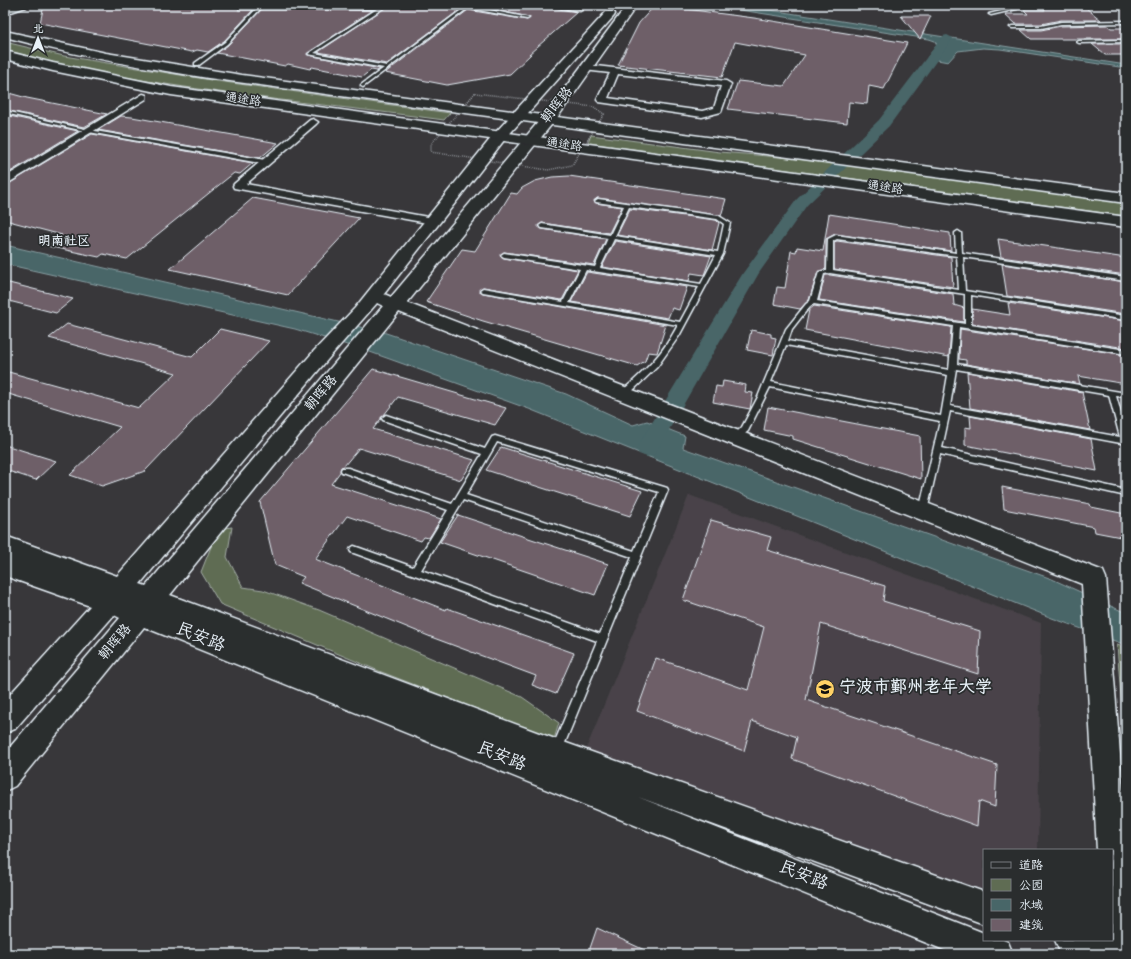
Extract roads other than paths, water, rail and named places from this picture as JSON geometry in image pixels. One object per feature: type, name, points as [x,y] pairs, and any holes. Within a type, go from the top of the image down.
[{"type":"main road","points":[[5,11],[22,5]]},
{"type":"main road","name":"朝晖路","points":[[5,720],[116,595],[321,356],[361,312],[496,141],[618,5]]},
{"type":"main road","name":"朝晖路","points":[[5,776],[551,116],[632,5]]},
{"type":"main road","name":"通途路","points":[[5,23],[197,64],[363,86],[521,112]]},
{"type":"main road","name":"通途路","points":[[5,34],[58,48],[136,63],[551,116],[797,154],[884,159],[1126,185]]},
{"type":"main road","name":"通途路","points":[[5,55],[53,67],[171,91],[526,146],[780,181],[880,188],[1126,222]]},
{"type":"main road","name":"通途路","points":[[5,68],[143,97],[313,122],[496,141]]},
{"type":"main road","name":"通途路","points":[[551,116],[825,146],[884,159],[1126,198]]},
{"type":"main road","name":"通途路","points":[[780,181],[847,195],[1126,233]]},
{"type":"main road","points":[[374,296],[392,310],[628,395],[1094,578],[1112,849]]},
{"type":"main road","name":"民安路","points":[[5,546],[116,595],[996,954]]},
{"type":"main road","name":"民安路","points":[[5,566],[116,595]]},
{"type":"main road","name":"民安路","points":[[146,607],[983,908]]},
{"type":"main road","points":[[1113,864],[1119,954]]},
{"type":"main road","points":[[1075,941],[1111,954]]},
{"type":"street","points":[[587,68],[615,71],[662,77],[726,84],[718,110],[702,114],[602,100],[615,71]]},
{"type":"street","points":[[5,182],[143,97]]},
{"type":"street","points":[[313,122],[238,186],[433,221]]},
{"type":"lane","points":[[197,64],[226,43],[262,5]]},
{"type":"lane","points":[[317,5],[317,7],[384,6]]},
{"type":"lane","points":[[456,5],[469,6],[528,18]]},
{"type":"lane","points":[[550,5],[580,10]]},
{"type":"lane","points":[[991,14],[1031,5]]},
{"type":"lane","points":[[1116,5],[1126,6]]},
{"type":"lane","points":[[384,6],[310,54],[388,67]]},
{"type":"lane","points":[[363,86],[469,6]]},
{"type":"lane","points":[[1012,27],[1041,27],[1061,23],[1126,22]]},
{"type":"lane","points":[[1078,42],[1126,41]]},
{"type":"lane","points":[[5,112],[89,131],[265,162]]},
{"type":"lane","points":[[598,201],[719,218],[727,223],[720,254],[682,324],[655,366],[628,395]]},
{"type":"lane","points":[[597,269],[627,205]]},
{"type":"lane","points":[[542,226],[720,254]]},
{"type":"lane","points":[[958,233],[968,326]]},
{"type":"lane","points":[[830,271],[830,240],[836,237],[1126,279]]},
{"type":"lane","points":[[504,255],[703,286]]},
{"type":"lane","points":[[565,304],[584,268]]},
{"type":"lane","points":[[813,302],[821,273],[830,271],[1126,318]]},
{"type":"lane","points":[[483,290],[682,324]]},
{"type":"lane","points":[[736,438],[745,429],[767,384],[789,329],[808,305],[813,302],[1126,352]]},
{"type":"lane","points":[[923,511],[944,419],[953,369],[956,324]]},
{"type":"lane","points":[[784,342],[1126,395]]},
{"type":"lane","points":[[767,384],[944,419]]},
{"type":"lane","points":[[946,408],[1126,441],[1112,393]]},
{"type":"lane","points":[[386,418],[487,452]]},
{"type":"lane","points":[[415,572],[495,439],[664,490],[635,555],[555,753]]},
{"type":"lane","points":[[937,450],[1126,493]]},
{"type":"lane","points":[[345,470],[453,508]]},
{"type":"lane","points":[[461,496],[635,555]]},
{"type":"lane","points":[[354,550],[602,639]]},
{"type":"water","points":[[707,5],[735,5],[783,12],[1126,65],[1126,68],[1000,49],[983,48],[958,51],[948,62],[927,58],[937,45],[935,41],[929,39]]},
{"type":"water","points":[[5,245],[386,333],[566,394],[633,425],[647,421],[685,436],[683,448],[1052,579],[1126,613],[1126,645],[1052,618],[529,409],[370,352],[295,329],[5,264]]},
{"type":"waterway","points":[[647,449],[751,273],[802,202],[884,123],[947,38]]},
{"type":"place","name":"宁波市鄞州老年大学","points":[[825,689]]},
{"type":"district","name":"明南社区","points":[[64,242]]}]
